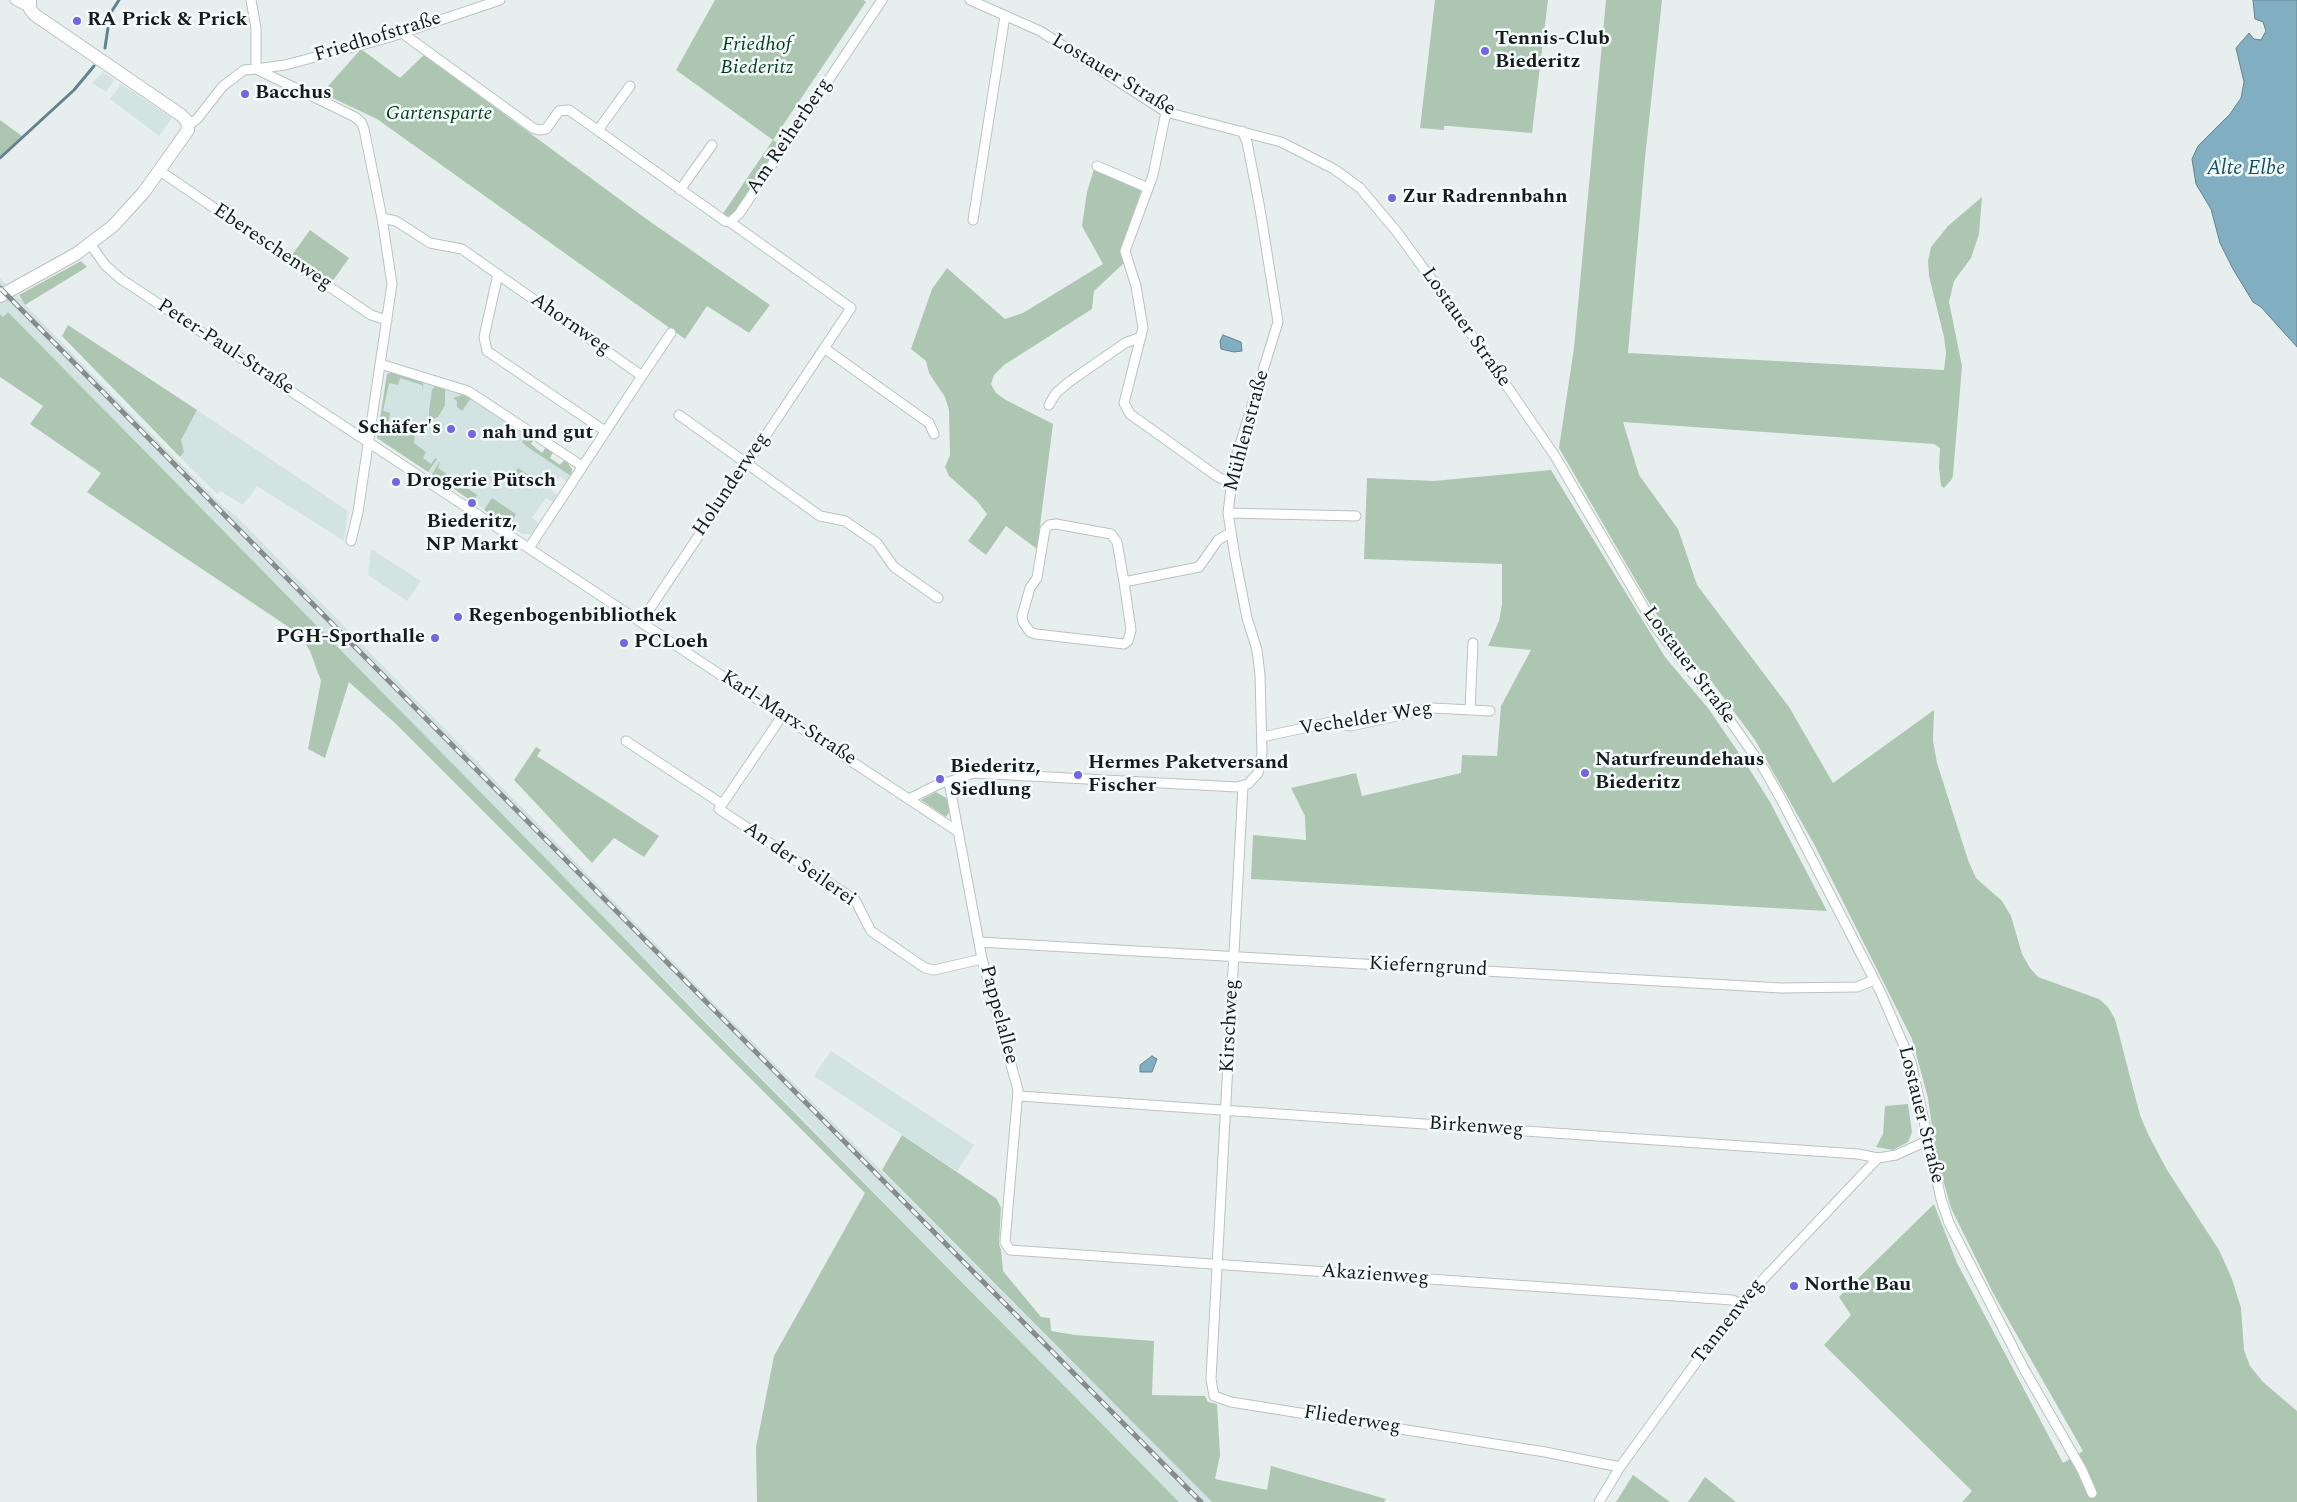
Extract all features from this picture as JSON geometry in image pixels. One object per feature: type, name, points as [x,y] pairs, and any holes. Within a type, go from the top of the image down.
[{"type":"street","points":[[0,296],[91,245],[130,209],[185,136],[188,126],[181,115],[35,15],[30,4],[15,0]]},
{"type":"street","points":[[250,0],[256,28],[256,69],[355,117],[361,122],[382,218],[392,279],[351,541]]},
{"type":"street","name":"Friedhofstraße","points":[[188,126],[197,119],[210,100],[244,70],[285,65],[402,33],[500,0]]},
{"type":"street","name":"Am Reiherberg","points":[[730,222],[739,214],[882,0]]},
{"type":"street","name":"Lostauer Straße","points":[[970,0],[1040,31],[1166,112],[1281,142],[1334,169],[1360,188],[1397,232],[1469,331],[1555,456],[1654,625],[1687,669],[1719,705],[1764,770],[1874,980],[1911,1062],[1941,1199],[1949,1223],[2024,1369],[2078,1463],[2092,1493]]},
{"type":"street","points":[[973,220],[1005,16]]},
{"type":"street","points":[[402,33],[535,130],[546,128],[559,111],[565,109],[598,130],[725,221],[730,222]]},
{"type":"street","points":[[598,130],[630,86]]},
{"type":"street","points":[[1166,112],[1155,167],[1124,251],[1139,302],[1142,321],[1141,337],[1125,396],[1125,407],[1130,414],[1218,477],[1231,483]]},
{"type":"street","name":"Mühlenstraße","points":[[1242,131],[1247,142],[1264,228],[1278,322],[1234,464],[1228,512],[1230,533],[1248,618],[1257,650],[1260,675],[1262,753],[1258,773],[1243,786]]},
{"type":"street","points":[[680,190],[712,145]]},
{"type":"street","points":[[1097,166],[1148,188]]},
{"type":"street","name":"Ebereschenweg","points":[[160,171],[372,315],[387,320]]},
{"type":"street","name":"Ahornweg","points":[[382,218],[396,221],[430,243],[458,246],[642,376]]},
{"type":"street","name":"Holunderweg","points":[[641,622],[851,308],[730,222]]},
{"type":"street","name":"Peter-Paul-Straße","points":[[91,245],[105,265],[121,279],[368,442]]},
{"type":"street","points":[[498,274],[484,337],[487,351],[605,431]]},
{"type":"street","points":[[529,548],[671,333]]},
{"type":"street","points":[[1049,405],[1056,393],[1069,382],[1125,343],[1141,337]]},
{"type":"street","points":[[824,348],[929,423],[934,434]]},
{"type":"street","points":[[380,364],[468,391],[582,466]]},
{"type":"street","points":[[679,416],[820,516],[845,521],[877,543],[894,567],[938,598]]},
{"type":"street","name":"Karl-Marx-Straße","points":[[368,442],[957,830]]},
{"type":"street","points":[[1228,512],[1356,516]]},
{"type":"street","points":[[1056,524],[1106,532],[1114,537],[1124,582],[1131,630],[1128,641],[1124,644],[1036,634],[1030,632],[1023,622],[1022,616],[1030,588],[1037,578],[1045,530],[1049,525],[1056,524]]},
{"type":"street","points":[[1124,582],[1199,567],[1218,540],[1230,533]]},
{"type":"street","points":[[1470,709],[1473,644]]},
{"type":"street","name":"Vechelder Weg","points":[[1262,737],[1331,722],[1351,726],[1433,708],[1490,711]]},
{"type":"street","points":[[722,804],[782,716]]},
{"type":"street","name":"An der Seilerei","points":[[626,740],[722,804],[719,809],[855,900],[871,931],[925,968],[934,970],[982,959]]},
{"type":"street","points":[[908,799],[943,782],[949,782],[966,774],[981,773],[1243,786]]},
{"type":"street","name":"Pappelallee","points":[[949,782],[957,816],[957,830],[961,839],[982,959],[1018,1096],[1005,1242],[1008,1249]]},
{"type":"street","name":"Kirschweg","points":[[1219,1266],[1243,786]]},
{"type":"street","name":"Kieferngrund","points":[[979,942],[1781,988],[1857,987],[1874,980]]},
{"type":"street","name":"Birkenweg","points":[[1018,1096],[1858,1154],[1878,1158],[1896,1154],[1929,1140]]},
{"type":"street","name":"Tannenweg","points":[[1599,1502],[1620,1467],[1705,1350],[1724,1330],[1765,1276],[1878,1158]]},
{"type":"street","name":"Akazienweg","points":[[1008,1249],[1018,1252],[1732,1300],[1743,1304]]},
{"type":"street","name":"Fliederweg","points":[[1219,1266],[1211,1390],[1214,1396],[1220,1400],[1545,1452],[1620,1467]]},
{"type":"shaded area","points":[[103,72],[114,80],[106,92],[92,83]]},
{"type":"shaded area","points":[[121,84],[172,118],[159,136],[110,99]]},
{"type":"shaded area","points":[[0,278],[86,368],[224,507],[235,515],[711,1000],[1212,1502],[1179,1502],[8,312],[3,317],[0,314]]},
{"type":"shaded area","points":[[393,372],[466,395],[532,438],[531,444],[542,453],[546,447],[548,457],[560,465],[564,460],[568,464],[569,478],[567,481],[560,477],[551,490],[558,495],[553,502],[546,498],[532,518],[539,523],[531,534],[522,534],[377,438],[387,374]]},
{"type":"shaded area","points":[[197,410],[348,511],[344,541],[257,486],[243,505],[220,491],[217,494],[180,457],[184,452],[181,440]]},
{"type":"shaded area","points":[[371,549],[421,581],[407,601],[368,575]]},
{"type":"shaded area","points":[[831,1051],[974,1145],[957,1171],[814,1076]]},
{"type":"green space","name":"Friedhof Biederitz","points":[[715,0],[863,0],[866,2],[773,140],[676,70]]},
{"type":"green space","name":"Tennis-Club Biederitz","points":[[1435,0],[1548,0],[1532,133],[1449,126],[1444,126],[1444,130],[1420,128]]},
{"type":"green space","points":[[1606,0],[1662,0],[1645,158],[1628,353],[1944,370],[1946,353],[1944,337],[1929,276],[1928,261],[1931,247],[1948,226],[1982,197],[1979,234],[1971,258],[1954,281],[1949,302],[1962,366],[1953,475],[1944,488],[1941,486],[1939,468],[1940,448],[1934,444],[1623,422],[1639,475],[1678,529],[1697,585],[1789,707],[1833,783],[1934,710],[1933,741],[1937,763],[1968,860],[1976,878],[2002,901],[2011,916],[2022,954],[2038,977],[2099,999],[2108,1007],[2115,1019],[2140,1115],[2148,1134],[2167,1170],[2219,1250],[2232,1279],[2241,1308],[2244,1350],[2250,1366],[2263,1382],[2297,1411],[2297,1502],[1962,1502],[1972,1491],[1824,1345],[1851,1315],[1839,1297],[1934,1204],[1957,1263],[2063,1463],[2083,1451],[1993,1293],[1951,1208],[1936,1155],[1928,1098],[1912,1039],[1814,844],[1755,740],[1712,682],[1675,642],[1646,598],[1559,448],[1574,348]]},
{"type":"green space","name":"Gartensparte","points":[[361,49],[400,78],[424,55],[645,218],[770,305],[749,333],[707,306],[685,339],[377,119],[322,93]]},
{"type":"green space","points":[[0,120],[22,136],[0,156]]},
{"type":"green space","points":[[773,140],[779,144],[734,213],[729,217],[722,215]]},
{"type":"green space","points":[[1094,169],[1138,187],[1141,191],[1120,252],[1124,263],[1094,291],[1092,309],[1004,365],[994,375],[991,384],[996,393],[1053,424],[1037,549],[1006,526],[986,555],[968,541],[987,514],[977,501],[949,476],[945,467],[950,455],[949,410],[945,397],[929,373],[926,361],[911,349],[932,289],[947,268],[1005,319],[1023,313],[1103,264],[1082,226],[1087,192]]},
{"type":"green space","points":[[310,230],[349,258],[332,282],[292,255]]},
{"type":"green space","points":[[81,261],[87,267],[25,305],[19,295]]},
{"type":"green space","points":[[8,312],[1179,1502],[757,1502],[756,1447],[774,1356],[865,1193],[395,723],[349,682],[325,758],[308,749],[321,681],[310,651],[299,634],[87,492],[101,473],[30,424],[43,406],[0,377],[0,314],[3,317]]},
{"type":"green space","points":[[68,325],[197,410],[181,440],[184,452],[180,457],[62,336]]},
{"type":"green space","points":[[393,372],[420,380],[423,384],[422,392],[422,385],[400,378],[398,385],[389,383],[383,411],[390,413],[388,424],[413,431],[416,425],[414,443],[426,452],[423,458],[431,464],[435,458],[437,459],[428,472],[377,438],[387,374]]},
{"type":"green space","points":[[435,386],[445,388],[445,405],[438,417],[433,419],[429,417],[429,411],[432,390]]},
{"type":"green space","points":[[462,395],[471,398],[462,411],[457,407],[457,401],[453,398]]},
{"type":"green space","points":[[525,437],[534,439],[531,444],[542,453],[546,447],[553,452],[550,458],[560,465],[565,459],[572,469],[571,476],[526,446],[522,442]]},
{"type":"green space","points":[[440,461],[438,468],[455,480],[460,474],[466,479],[462,484],[477,495],[473,502],[432,474]]},
{"type":"green space","points":[[518,468],[530,476],[522,488],[510,480]]},
{"type":"green space","points":[[1551,470],[1665,657],[1708,708],[1745,762],[1770,802],[1827,911],[1251,879],[1253,835],[1306,840],[1305,816],[1291,788],[1356,773],[1362,796],[1461,773],[1462,755],[1497,756],[1501,706],[1531,650],[1488,646],[1499,621],[1502,604],[1502,564],[1364,559],[1367,478],[1434,481]]},
{"type":"green space","points":[[492,498],[516,514],[510,526],[484,510]]},
{"type":"green space","points":[[536,747],[541,750],[537,756],[659,836],[644,857],[614,838],[592,863],[514,780]]},
{"type":"green space","points":[[936,792],[948,799],[950,811],[946,817],[921,800]]},
{"type":"green space","points":[[1908,1104],[1912,1132],[1908,1142],[1893,1150],[1876,1147],[1883,1134],[1885,1106]]},
{"type":"green space","points":[[902,1135],[997,1199],[1001,1208],[999,1244],[1003,1271],[1041,1317],[1050,1318],[1051,1331],[1075,1335],[1154,1341],[1152,1395],[1205,1396],[1208,1402],[1217,1404],[1220,1455],[1215,1479],[1267,1490],[1271,1466],[1386,1499],[1384,1502],[1212,1502],[882,1170]]},
{"type":"green space","points":[[1633,1475],[1670,1502],[1616,1502]]},
{"type":"green space","points":[[1705,1477],[1736,1502],[1688,1502]]},
{"type":"water","name":"Alte Elbe","points":[[2253,0],[2297,0],[2297,347],[2261,307],[2253,302],[2233,269],[2220,243],[2211,209],[2196,184],[2192,159],[2198,146],[2230,114],[2241,98],[2244,82],[2236,48],[2249,33],[2254,39],[2261,40],[2266,31],[2263,22],[2255,19]]},
{"type":"water","points":[[1223,335],[1241,342],[1242,351],[1234,352],[1221,349],[1220,341]]},
{"type":"water","points":[[1152,1056],[1157,1059],[1152,1072],[1140,1072],[1140,1065]]},
{"type":"waterway","points":[[105,48],[110,14],[119,0]]},
{"type":"waterway","points":[[0,158],[74,90],[94,66]]},
{"type":"railway","points":[[0,288],[1201,1502]]},
{"type":"place","name":"RA Prick & Prick","points":[[77,21]]},
{"type":"place","name":"Tennis-Club Biederitz","points":[[1485,51]]},
{"type":"place","name":"Bacchus","points":[[245,94]]},
{"type":"place","name":"Zur Radrennbahn","points":[[1392,198]]},
{"type":"place","name":"Schäfer's","points":[[451,429]]},
{"type":"place","name":"nah und gut","points":[[472,434]]},
{"type":"place","name":"Drogerie Pütsch","points":[[396,482]]},
{"type":"place","name":"Biederitz, NP Markt","points":[[472,503]]},
{"type":"place","name":"Regenbogenbibliothek","points":[[458,617]]},
{"type":"place","name":"PGH-Sporthalle","points":[[435,638]]},
{"type":"place","name":"PCLoeh","points":[[624,643]]},
{"type":"place","name":"Naturfreundehaus Biederitz","points":[[1585,773]]},
{"type":"place","name":"Hermes Paketversand Fischer","points":[[1078,775]]},
{"type":"place","name":"Biederitz, Siedlung","points":[[940,779]]},
{"type":"place","name":"Northe Bau","points":[[1794,1286]]}]
